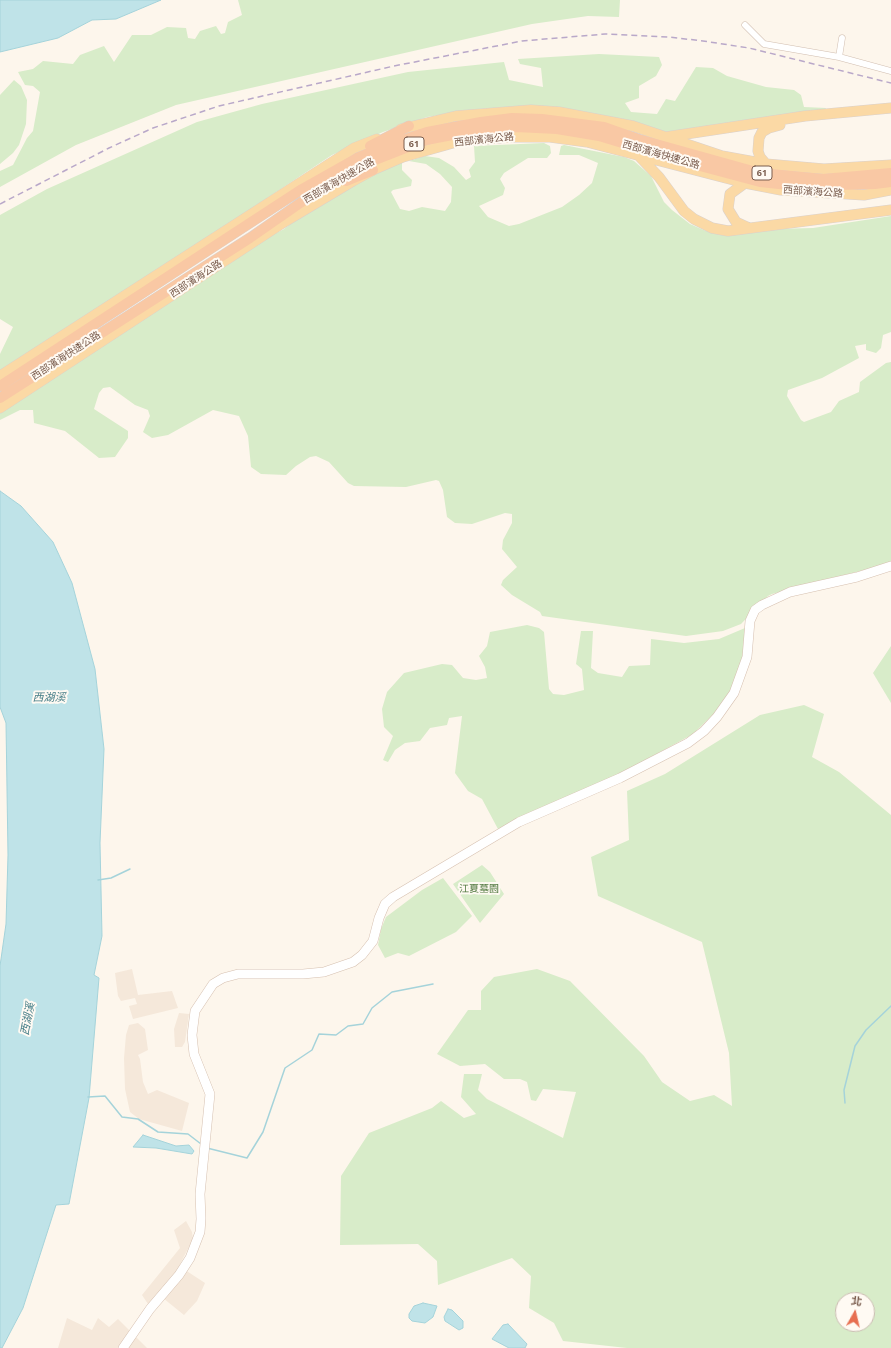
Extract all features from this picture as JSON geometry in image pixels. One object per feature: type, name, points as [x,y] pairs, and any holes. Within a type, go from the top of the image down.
[{"type":"highway","name":"西部濱海快速公路","points":[[0,386],[302,189],[357,158],[427,132],[512,118],[542,118],[604,127],[638,139],[760,173],[823,179],[891,173]]},
{"type":"highway","points":[[302,189],[363,150],[409,126]]},
{"type":"highway","name":"西部濱海快速公路","points":[[0,398],[362,165],[426,140],[484,129],[557,129],[599,136],[685,162],[767,183],[798,186],[823,186],[891,182]]},
{"type":"highway","points":[[274,221],[348,180],[373,170]]},
{"type":"main road","points":[[664,137],[805,116],[891,108]]},
{"type":"main road","name":"61","points":[[0,376],[354,148],[409,126],[456,116],[531,110],[559,112],[594,117],[633,126],[722,156],[766,164],[824,169],[891,165]]},
{"type":"main road","points":[[766,164],[760,156],[758,144],[762,132],[769,128],[870,110],[891,111]]},
{"type":"main road","name":"西部濱海公路","points":[[0,408],[280,224],[373,170],[403,157],[439,146],[460,141],[490,138],[534,137],[565,139],[587,142],[745,183],[781,190],[864,195],[891,190]]},
{"type":"main road","points":[[638,155],[668,188],[680,207],[694,219],[712,228],[728,231],[891,210]]},
{"type":"main road","points":[[745,183],[730,194],[728,209],[736,222],[751,228]]},
{"type":"main road","points":[[123,1348],[150,1309],[179,1275],[190,1258],[196,1244],[202,1219],[200,1194],[210,1094],[194,1054],[192,1035],[195,1011],[212,984],[223,978],[238,974],[310,974],[330,971],[353,962],[373,941],[385,904],[393,897],[519,822],[620,778],[688,743],[704,731],[717,717],[734,693],[747,657],[750,621],[755,610],[762,605],[790,592],[857,578],[891,566]]},
{"type":"street","points":[[745,24],[764,44],[839,57],[891,71]]},
{"type":"street","points":[[839,57],[842,38]]},
{"type":"shaded area","points":[[132,969],[138,995],[172,991],[178,1008],[133,1019],[129,1006],[137,1004],[135,998],[121,1001],[118,996],[115,973]]},
{"type":"shaded area","points":[[179,1013],[189,1014],[185,1042],[182,1047],[175,1047],[174,1029]]},
{"type":"shaded area","points":[[138,1023],[145,1029],[148,1050],[138,1055],[140,1059],[143,1082],[148,1094],[157,1090],[189,1103],[182,1131],[139,1119],[130,1112],[125,1089],[124,1058],[126,1035],[129,1025]]},
{"type":"shaded area","points":[[186,1221],[192,1232],[193,1239],[179,1266],[205,1283],[197,1301],[184,1315],[158,1294],[148,1304],[142,1295],[180,1248],[174,1230]]},
{"type":"shaded area","points":[[67,1318],[92,1330],[98,1318],[109,1327],[118,1319],[147,1348],[58,1348]]},
{"type":"green space","points":[[238,0],[620,0],[619,17],[588,16],[532,24],[176,105],[76,145],[0,187],[0,171],[13,165],[27,138],[33,131],[40,92],[33,86],[25,85],[18,72],[33,69],[43,61],[73,64],[80,55],[104,46],[114,62],[132,35],[151,35],[167,27],[186,28],[188,38],[195,39],[200,31],[216,26],[221,34],[225,33],[228,22],[242,15]]},
{"type":"green space","points":[[599,54],[659,57],[662,65],[656,76],[639,86],[639,98],[625,103],[631,112],[657,114],[666,99],[675,101],[696,67],[713,68],[727,76],[766,87],[794,90],[801,95],[804,107],[826,108],[824,113],[670,132],[649,131],[518,107],[479,109],[427,117],[383,132],[332,155],[11,368],[0,370],[0,354],[13,327],[0,319],[0,215],[47,189],[197,122],[262,104],[408,72],[504,62],[509,80],[543,87],[541,68],[520,64],[518,59]]},
{"type":"green space","points":[[14,80],[21,86],[27,100],[26,124],[19,145],[13,153],[0,164],[0,95]]},
{"type":"green space","points":[[544,143],[550,146],[551,153],[547,158],[528,158],[504,173],[500,179],[505,188],[503,195],[479,206],[488,217],[509,226],[519,224],[562,207],[579,195],[592,183],[598,163],[579,155],[559,155],[561,146],[564,145],[624,157],[634,161],[651,176],[664,202],[672,210],[690,224],[706,231],[744,234],[774,229],[813,228],[891,216],[891,332],[883,335],[881,348],[876,353],[866,350],[866,344],[855,346],[859,358],[822,378],[788,390],[787,396],[801,420],[804,422],[831,412],[839,401],[859,392],[860,382],[886,363],[891,362],[891,563],[772,594],[768,596],[741,624],[723,631],[686,636],[542,616],[540,612],[512,595],[501,585],[503,580],[517,567],[502,549],[503,540],[512,523],[512,514],[505,513],[472,524],[455,523],[447,517],[443,490],[439,481],[436,480],[406,487],[354,486],[348,483],[329,462],[316,456],[310,457],[286,475],[261,474],[251,467],[248,436],[239,416],[213,410],[168,435],[152,438],[143,432],[150,416],[148,410],[135,405],[110,387],[103,388],[99,393],[94,409],[128,431],[128,438],[115,457],[99,458],[65,431],[34,423],[33,410],[20,410],[0,420],[0,411],[247,248],[284,229],[326,197],[394,162],[402,163],[402,170],[412,180],[411,186],[393,190],[391,192],[400,209],[409,211],[422,207],[445,211],[451,202],[452,187],[440,174],[426,164],[409,161],[425,156],[439,158],[454,167],[466,180],[471,177],[469,170],[475,162],[474,146]]},
{"type":"green space","points":[[527,625],[539,628],[544,632],[549,689],[553,694],[564,695],[584,690],[582,669],[576,664],[581,631],[593,631],[591,668],[598,673],[622,677],[629,666],[650,665],[651,639],[684,643],[719,639],[745,628],[751,630],[733,695],[693,734],[609,780],[498,829],[482,799],[468,791],[455,773],[462,716],[449,718],[447,725],[430,728],[420,741],[405,743],[395,750],[388,762],[383,760],[393,736],[384,727],[382,709],[387,692],[404,673],[442,664],[452,665],[463,678],[476,680],[487,678],[485,667],[479,656],[487,646],[490,632]]},
{"type":"green space","points":[[891,646],[891,703],[873,673]]},
{"type":"green space","points":[[804,705],[824,714],[812,757],[839,772],[891,815],[891,1348],[627,1348],[563,1341],[554,1323],[529,1308],[531,1276],[512,1258],[438,1285],[437,1261],[418,1244],[340,1245],[341,1176],[369,1133],[432,1108],[441,1101],[464,1118],[476,1114],[461,1097],[464,1074],[482,1074],[478,1090],[487,1099],[563,1138],[576,1092],[543,1089],[536,1101],[531,1100],[527,1082],[520,1079],[504,1079],[485,1064],[460,1066],[437,1054],[468,1010],[481,1010],[481,991],[494,977],[537,969],[570,981],[644,1056],[662,1082],[690,1101],[714,1095],[732,1106],[729,1053],[702,942],[598,896],[591,857],[629,840],[627,791],[665,774],[760,715]]},
{"type":"green space","name":"江夏墓園","points":[[482,865],[490,872],[504,894],[480,923],[453,884]]},
{"type":"green space","points":[[443,878],[472,916],[456,932],[409,956],[398,953],[385,958],[378,945],[381,929],[386,917],[422,890]]},
{"type":"water","points":[[0,0],[161,0],[116,19],[92,20],[58,38],[0,52]]},
{"type":"water","name":"西湖溪","points":[[0,491],[21,506],[53,542],[72,583],[95,669],[104,749],[100,843],[102,936],[94,975],[99,978],[89,1098],[69,1204],[56,1205],[23,1308],[2,1348],[0,1348],[0,966],[6,924],[8,855],[6,723],[0,707]]},
{"type":"water","points":[[143,1135],[176,1146],[189,1145],[194,1151],[192,1154],[156,1148],[133,1147]]},
{"type":"water","points":[[423,1303],[437,1306],[433,1317],[425,1323],[412,1321],[409,1318],[409,1314],[414,1306]]},
{"type":"water","points":[[448,1309],[452,1310],[463,1321],[463,1328],[459,1330],[445,1321],[444,1317]]},
{"type":"water","points":[[508,1324],[527,1344],[525,1348],[509,1348],[492,1339],[503,1325]]},
{"type":"waterway","points":[[98,880],[111,878],[130,869]]},
{"type":"waterway","points":[[207,1148],[247,1158],[263,1132],[285,1068],[312,1050],[319,1034],[336,1035],[348,1026],[363,1024],[372,1008],[392,992],[433,984]]},
{"type":"waterway","points":[[845,1103],[844,1090],[855,1046],[866,1030],[891,1006]]},
{"type":"waterway","points":[[88,1097],[105,1096],[122,1117],[138,1119],[158,1132],[188,1134],[201,1144]]},
{"type":"railway","points":[[0,204],[109,148],[153,128],[219,106],[394,66],[522,41],[605,34],[669,37],[749,48],[891,83]]}]
